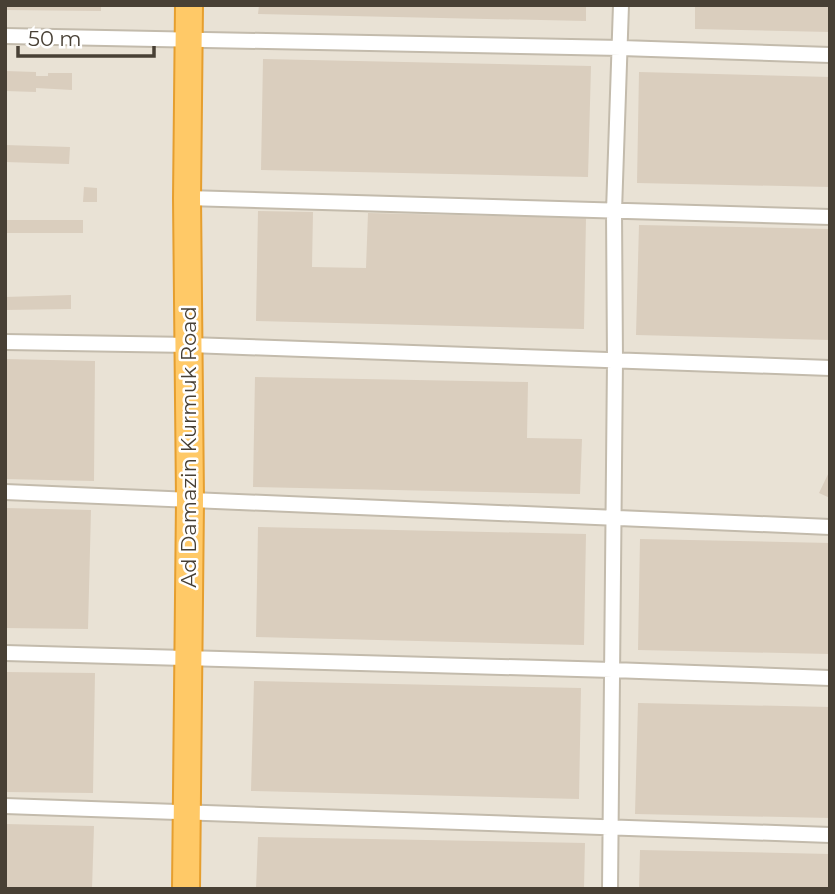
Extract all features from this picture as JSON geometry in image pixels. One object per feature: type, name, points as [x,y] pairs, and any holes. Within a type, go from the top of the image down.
[{"type":"highway","name":"Ad Damazin Kurmuk Road","points":[[186,889],[190,500],[187,198],[189,5]]},
{"type":"street","points":[[610,889],[614,211],[621,5]]},
{"type":"street","points":[[5,36],[621,48],[830,55]]},
{"type":"street","points":[[187,198],[830,217]]},
{"type":"street","points":[[5,342],[190,345],[830,368]]},
{"type":"street","points":[[5,492],[830,527]]},
{"type":"street","points":[[5,653],[830,678]]},
{"type":"street","points":[[5,806],[830,835]]},
{"type":"shaded area","points":[[5,5],[830,5],[830,889],[5,889]]},
{"type":"building","points":[[5,5],[101,5],[101,11],[5,10]]},
{"type":"building","points":[[259,5],[586,5],[586,21],[258,14]]},
{"type":"building","points":[[695,5],[830,5],[830,32],[695,29]]},
{"type":"building","points":[[263,59],[591,66],[588,177],[261,170]]},
{"type":"building","points":[[5,71],[36,72],[36,76],[72,73],[72,90],[36,88],[36,92],[5,91]]},
{"type":"building","points":[[639,72],[830,77],[830,187],[637,183]]},
{"type":"building","points":[[5,145],[70,147],[69,164],[5,162]]},
{"type":"building","points":[[84,187],[97,188],[97,202],[83,202]]},
{"type":"building","points":[[258,211],[313,212],[312,267],[366,268],[368,213],[586,218],[584,329],[256,321]]},
{"type":"building","points":[[5,220],[83,220],[83,233],[5,233]]},
{"type":"building","points":[[639,225],[830,229],[830,340],[636,335]]},
{"type":"building","points":[[71,295],[71,309],[5,310],[5,297]]},
{"type":"building","points":[[5,359],[95,361],[94,481],[5,479]]},
{"type":"building","points":[[255,377],[528,382],[527,438],[582,439],[580,494],[253,487]]},
{"type":"building","points":[[830,470],[830,498],[819,493]]},
{"type":"building","points":[[5,508],[91,510],[88,629],[5,628]]},
{"type":"building","points":[[258,527],[586,534],[584,645],[256,637]]},
{"type":"building","points":[[640,539],[830,543],[830,654],[638,650]]},
{"type":"building","points":[[5,672],[95,673],[93,793],[5,792]]},
{"type":"building","points":[[254,681],[581,688],[579,799],[251,791]]},
{"type":"building","points":[[638,703],[830,707],[830,818],[635,814]]},
{"type":"building","points":[[5,824],[94,826],[92,889],[5,889]]},
{"type":"building","points":[[258,837],[585,843],[584,889],[256,889]]},
{"type":"building","points":[[640,850],[830,854],[830,889],[639,889]]}]
